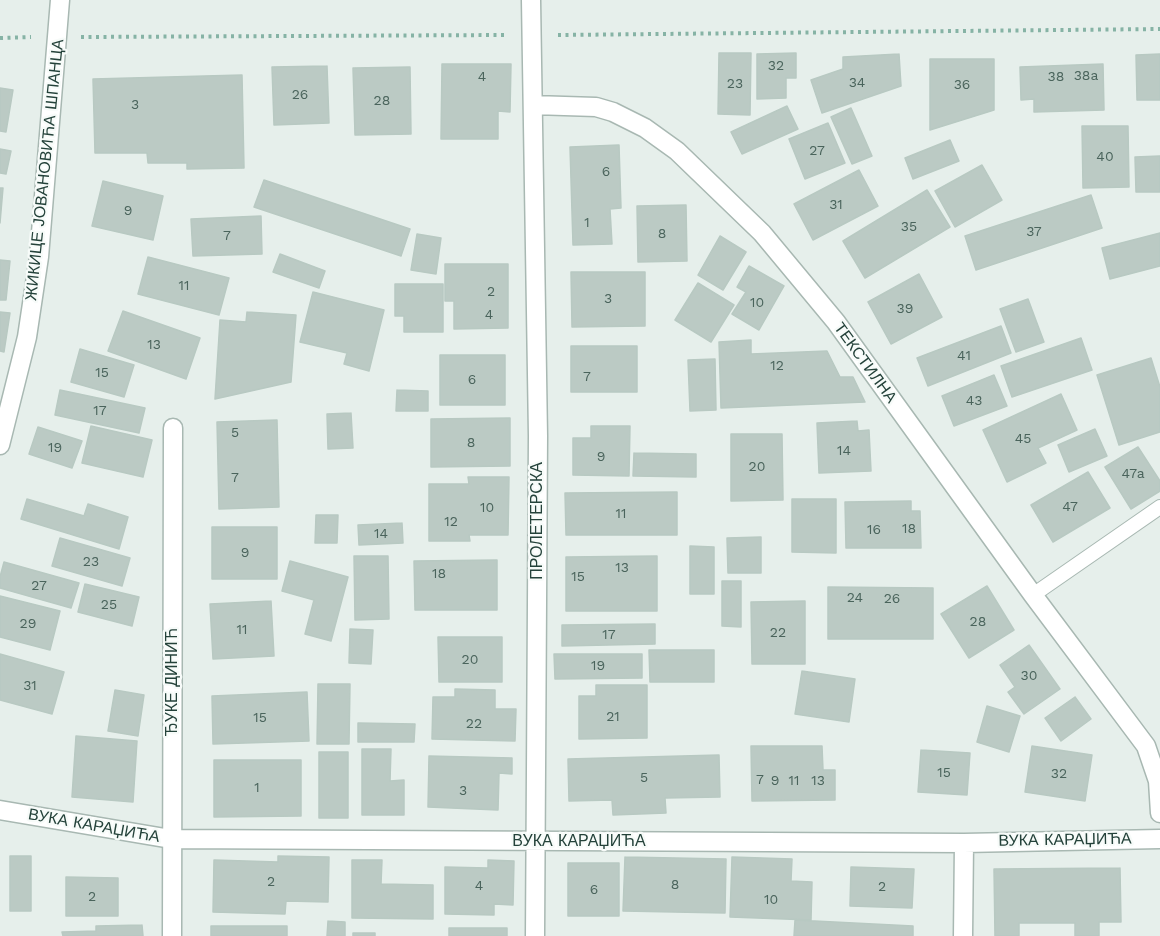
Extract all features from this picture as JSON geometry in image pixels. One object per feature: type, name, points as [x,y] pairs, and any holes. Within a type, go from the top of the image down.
[{"type":"street","name":"ЖИКИЦЕ ЈОВАНОВИЋА ШПАНЦА","points":[[1,440],[27,337],[39,257],[60,0]]},
{"type":"street","points":[[531,0],[533,105]]},
{"type":"street","name":"ТЕКСТИЛНА","points":[[533,105],[596,107],[613,112],[645,128],[677,151],[762,233],[836,322],[1033,595],[1146,746],[1158,781],[1160,813]]},
{"type":"street","name":"ПРОЛЕТЕРСКА","points":[[533,105],[538,436],[535,936]]},
{"type":"street","name":"ЂУКЕ ДИНИЋ","points":[[172,936],[173,428]]},
{"type":"street","name":"ВУКА КАРАЏИЋА","points":[[0,810],[171,839],[964,843],[1160,838]]},
{"type":"street","points":[[963,936],[964,843]]},
{"type":"lane","points":[[1033,595],[1160,507]]},
{"type":"path","points":[[0,38],[1160,29]]},
{"type":"building","points":[[719,53],[751,53],[750,115],[718,114]]},
{"type":"building","points":[[796,53],[796,78],[786,78],[786,98],[757,99],[757,54]]},
{"type":"building","points":[[899,54],[901,86],[822,113],[811,80],[843,69],[843,57]]},
{"type":"building","points":[[1160,54],[1160,100],[1137,100],[1136,55]]},
{"type":"building","points":[[930,59],[994,59],[994,110],[930,130]]},
{"type":"building","points":[[442,64],[511,64],[510,112],[498,111],[498,139],[441,139]]},
{"type":"building","points":[[1103,64],[1104,110],[1034,112],[1034,99],[1021,100],[1020,67]]},
{"type":"building","points":[[327,66],[329,123],[274,125],[272,67]]},
{"type":"building","points":[[410,67],[411,134],[355,135],[353,68]]},
{"type":"building","points":[[242,75],[244,168],[187,169],[187,163],[148,163],[147,153],[95,153],[93,79]]},
{"type":"building","points":[[0,88],[13,90],[6,132],[0,131]]},
{"type":"building","points":[[787,106],[798,129],[742,154],[731,132]]},
{"type":"building","points":[[851,108],[872,156],[852,164],[831,117]]},
{"type":"building","points":[[828,123],[845,163],[805,179],[789,139]]},
{"type":"building","points":[[1082,126],[1128,126],[1129,187],[1083,188]]},
{"type":"building","points":[[950,140],[959,161],[913,179],[905,158]]},
{"type":"building","points":[[619,145],[621,208],[610,209],[612,244],[573,245],[570,147]]},
{"type":"building","points":[[0,149],[11,151],[6,174],[0,173]]},
{"type":"building","points":[[1160,156],[1160,192],[1136,192],[1135,157]]},
{"type":"building","points":[[982,165],[1002,200],[955,227],[935,191]]},
{"type":"building","points":[[859,170],[878,206],[813,240],[794,204]]},
{"type":"building","points":[[264,180],[410,229],[401,256],[254,207]]},
{"type":"building","points":[[103,181],[163,196],[153,240],[92,226]]},
{"type":"building","points":[[0,188],[3,188],[0,223]]},
{"type":"building","points":[[927,190],[950,227],[865,278],[843,241]]},
{"type":"building","points":[[1091,195],[1102,228],[976,270],[965,236]]},
{"type":"building","points":[[686,205],[687,261],[638,262],[637,206]]},
{"type":"building","points":[[261,216],[262,254],[193,256],[191,219]]},
{"type":"building","points":[[1160,233],[1160,266],[1110,279],[1102,248]]},
{"type":"building","points":[[417,234],[441,238],[436,274],[411,270]]},
{"type":"building","points":[[720,236],[746,252],[723,290],[698,275]]},
{"type":"building","points":[[280,254],[325,271],[319,288],[273,272]]},
{"type":"building","points":[[148,257],[229,278],[219,315],[138,294]]},
{"type":"building","points":[[0,260],[10,261],[6,300],[0,300]]},
{"type":"building","points":[[445,264],[508,264],[508,328],[454,329],[454,301],[445,301]]},
{"type":"building","points":[[749,266],[784,286],[759,330],[732,314],[746,292],[737,287]]},
{"type":"building","points":[[571,272],[645,272],[645,326],[572,327]]},
{"type":"building","points":[[919,274],[942,317],[891,344],[868,302]]},
{"type":"building","points":[[698,283],[734,305],[711,342],[675,320]]},
{"type":"building","points":[[395,284],[443,284],[443,332],[404,332],[404,316],[395,316]]},
{"type":"building","points":[[313,292],[384,310],[369,371],[344,364],[347,353],[300,342]]},
{"type":"building","points":[[1028,299],[1044,342],[1016,352],[1000,309]]},
{"type":"building","points":[[123,311],[200,338],[186,379],[108,351]]},
{"type":"building","points":[[0,312],[10,313],[4,352],[0,351]]},
{"type":"building","points":[[247,312],[296,315],[291,382],[215,399],[220,320],[246,322]]},
{"type":"building","points":[[1001,326],[1011,353],[928,386],[917,358]]},
{"type":"building","points":[[1081,338],[1092,370],[1012,397],[1001,366]]},
{"type":"building","points":[[751,340],[751,354],[827,351],[840,377],[853,377],[865,402],[721,408],[719,342]]},
{"type":"building","points":[[571,346],[637,346],[637,392],[571,392]]},
{"type":"building","points":[[80,349],[134,365],[124,397],[71,382]]},
{"type":"building","points":[[440,355],[505,355],[505,405],[440,405]]},
{"type":"building","points":[[1151,358],[1160,387],[1160,432],[1119,445],[1097,375]]},
{"type":"building","points":[[715,359],[716,410],[690,411],[688,360]]},
{"type":"building","points":[[994,375],[1007,406],[954,426],[942,396]]},
{"type":"building","points":[[60,390],[145,408],[139,433],[55,415]]},
{"type":"building","points":[[397,390],[428,391],[428,411],[396,411]]},
{"type":"building","points":[[1061,394],[1077,430],[1038,448],[1046,463],[1007,482],[983,430]]},
{"type":"building","points":[[351,413],[353,448],[328,449],[327,414]]},
{"type":"building","points":[[510,418],[510,466],[431,467],[431,419]]},
{"type":"building","points":[[277,420],[279,507],[219,509],[217,422]]},
{"type":"building","points":[[857,421],[858,431],[869,430],[871,471],[819,473],[817,423]]},
{"type":"building","points":[[91,426],[152,440],[143,477],[82,463]]},
{"type":"building","points":[[591,426],[630,426],[629,476],[573,475],[573,438],[591,438]]},
{"type":"building","points":[[38,427],[82,441],[72,468],[29,454]]},
{"type":"building","points":[[1095,429],[1107,456],[1069,472],[1058,445]]},
{"type":"building","points":[[731,434],[782,434],[783,500],[731,501]]},
{"type":"building","points":[[1138,447],[1160,481],[1160,491],[1131,509],[1105,467]]},
{"type":"building","points":[[634,453],[696,454],[696,477],[633,476]]},
{"type":"building","points":[[1088,472],[1110,508],[1053,542],[1031,505]]},
{"type":"building","points":[[468,477],[509,477],[508,535],[469,535],[470,541],[429,541],[429,484],[469,484]]},
{"type":"building","points":[[677,492],[677,535],[566,535],[565,493]]},
{"type":"building","points":[[27,499],[84,516],[88,504],[128,517],[119,549],[21,519]]},
{"type":"building","points":[[792,499],[836,499],[836,553],[792,552]]},
{"type":"building","points":[[911,501],[911,511],[920,511],[921,548],[846,548],[845,502]]},
{"type":"building","points":[[316,515],[338,515],[337,543],[315,543]]},
{"type":"building","points":[[402,523],[403,543],[359,545],[358,525]]},
{"type":"building","points":[[212,527],[277,527],[277,579],[212,579]]},
{"type":"building","points":[[761,537],[761,573],[728,573],[727,538]]},
{"type":"building","points":[[60,538],[130,558],[122,586],[52,566]]},
{"type":"building","points":[[690,546],[714,547],[714,594],[690,594]]},
{"type":"building","points":[[354,556],[388,556],[389,619],[355,620]]},
{"type":"building","points":[[657,556],[657,611],[566,611],[566,557]]},
{"type":"building","points":[[497,560],[497,610],[415,610],[414,561]]},
{"type":"building","points":[[290,561],[348,577],[331,641],[305,634],[314,600],[282,591]]},
{"type":"building","points":[[4,562],[79,583],[71,608],[0,588]]},
{"type":"building","points":[[722,581],[741,581],[741,627],[722,626]]},
{"type":"building","points":[[85,584],[139,597],[132,626],[78,612]]},
{"type":"building","points":[[987,586],[1014,630],[969,658],[941,614]]},
{"type":"building","points":[[828,587],[933,588],[933,639],[828,639]]},
{"type":"building","points":[[0,596],[60,611],[50,650],[0,637]]},
{"type":"building","points":[[271,601],[274,656],[213,659],[210,604]]},
{"type":"building","points":[[805,601],[805,664],[752,664],[751,602]]},
{"type":"building","points":[[655,624],[655,644],[562,646],[562,625]]},
{"type":"building","points":[[350,629],[373,630],[371,664],[349,663]]},
{"type":"building","points":[[438,637],[502,637],[502,682],[439,682]]},
{"type":"building","points":[[1029,645],[1060,689],[1024,714],[1008,692],[1015,687],[1000,665]]},
{"type":"building","points":[[649,650],[714,650],[714,682],[650,682]]},
{"type":"building","points":[[0,654],[64,672],[52,714],[0,700]]},
{"type":"building","points":[[554,654],[642,654],[642,678],[555,679]]},
{"type":"building","points":[[802,671],[855,679],[849,722],[795,714]]},
{"type":"building","points":[[318,684],[350,684],[349,744],[317,744]]},
{"type":"building","points":[[596,685],[647,685],[647,738],[579,739],[579,696],[596,696]]},
{"type":"building","points":[[455,689],[495,690],[495,709],[516,709],[515,741],[432,739],[433,697],[455,697]]},
{"type":"building","points":[[115,690],[144,695],[138,736],[108,731]]},
{"type":"building","points":[[307,692],[309,741],[213,744],[212,696]]},
{"type":"building","points":[[1075,697],[1091,719],[1061,741],[1045,718]]},
{"type":"building","points":[[987,706],[1020,716],[1009,752],[977,742]]},
{"type":"building","points":[[358,723],[415,724],[414,742],[358,742]]},
{"type":"building","points":[[76,736],[137,741],[133,802],[72,797]]},
{"type":"building","points":[[751,746],[822,746],[823,770],[835,770],[835,800],[752,801]]},
{"type":"building","points":[[1032,746],[1092,755],[1085,801],[1025,792]]},
{"type":"building","points":[[362,749],[391,749],[390,781],[404,780],[404,815],[362,815]]},
{"type":"building","points":[[921,750],[970,753],[967,795],[918,792]]},
{"type":"building","points":[[319,752],[348,752],[348,818],[319,818]]},
{"type":"building","points":[[719,755],[720,797],[665,798],[666,813],[613,815],[612,800],[569,801],[568,759]]},
{"type":"building","points":[[429,756],[512,758],[512,774],[499,773],[498,810],[428,807]]},
{"type":"building","points":[[214,760],[301,760],[301,816],[214,817]]},
{"type":"building","points":[[10,856],[31,856],[31,911],[10,911]]},
{"type":"building","points":[[278,856],[329,857],[328,902],[286,901],[285,914],[213,912],[214,860],[278,862]]},
{"type":"building","points":[[625,857],[726,859],[725,913],[623,911]]},
{"type":"building","points":[[732,857],[792,859],[791,881],[812,882],[811,920],[730,917]]},
{"type":"building","points":[[352,860],[382,860],[381,884],[433,885],[433,919],[352,918]]},
{"type":"building","points":[[488,860],[514,861],[513,905],[494,904],[494,915],[445,914],[445,867],[488,868]]},
{"type":"building","points":[[568,863],[619,863],[619,916],[568,916]]},
{"type":"building","points":[[851,867],[914,869],[912,908],[850,906]]},
{"type":"building","points":[[1120,868],[1121,922],[1099,922],[1099,936],[1075,936],[1075,923],[1019,923],[1019,936],[995,936],[994,869]]},
{"type":"building","points":[[66,877],[118,878],[118,916],[66,916]]},
{"type":"building","points":[[795,920],[913,926],[913,936],[794,936]]},
{"type":"building","points":[[328,921],[345,922],[345,936],[327,936]]},
{"type":"building","points":[[142,925],[143,936],[63,936],[62,932],[96,931],[96,926]]},
{"type":"building","points":[[211,926],[287,926],[287,936],[211,936]]},
{"type":"building","points":[[449,928],[507,928],[507,936],[449,936]]},
{"type":"building","points":[[353,933],[375,933],[375,936],[353,936]]}]
